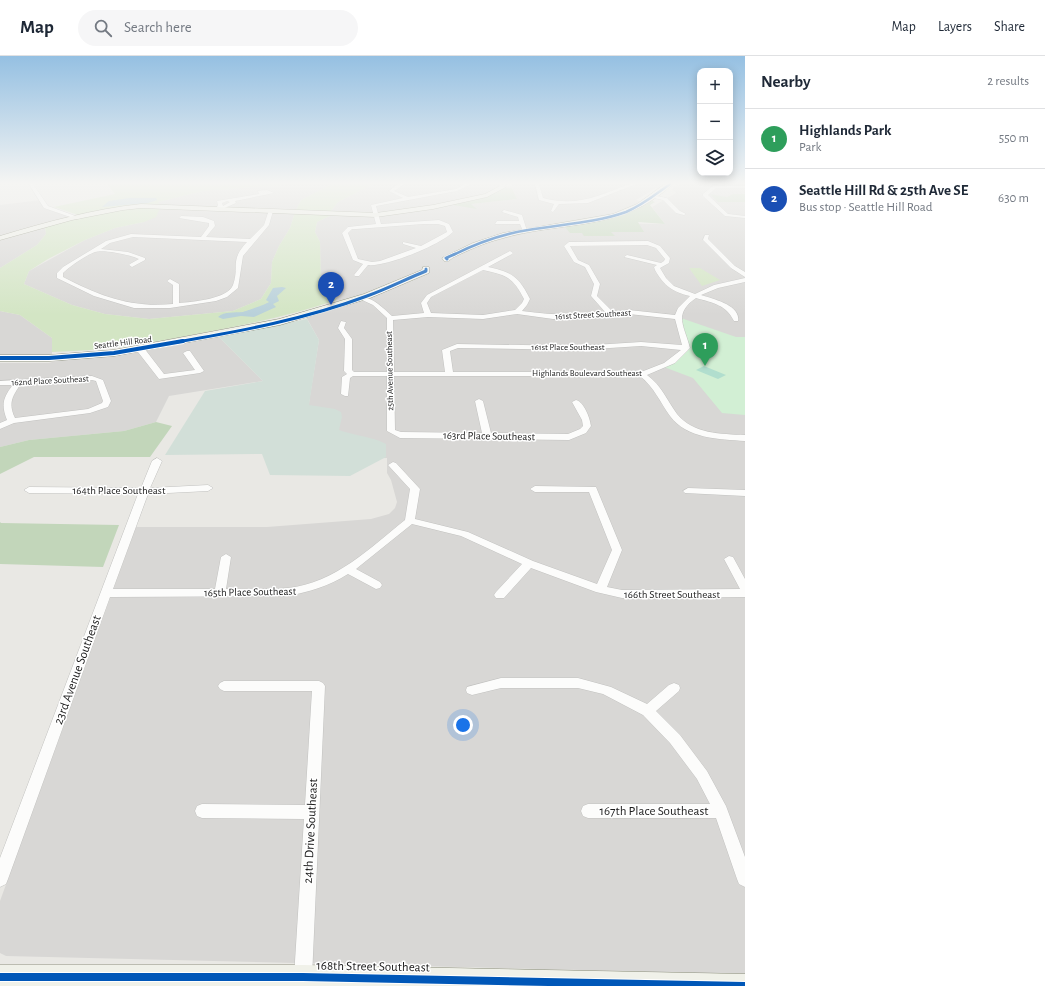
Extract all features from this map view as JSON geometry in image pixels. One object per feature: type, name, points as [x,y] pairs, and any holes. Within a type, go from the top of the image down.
[{"type":"street","points":[[0,239],[41,227]]},
{"type":"street","points":[[202,239],[211,227]]},
{"type":"street","points":[[252,241],[133,235],[108,242],[65,268],[60,273],[60,278],[107,298],[134,306],[208,302],[225,297],[233,290],[236,283],[238,261],[243,251],[252,241],[263,227]]},
{"type":"street","points":[[356,227],[350,228],[345,233],[355,254],[355,258],[366,264],[381,263],[420,247],[450,232],[448,227]]},
{"type":"street","name":"Seattle Hill Road","points":[[1,352],[57,356],[92,355],[141,350],[190,340],[197,341],[254,329],[262,325],[320,311],[362,298],[426,271],[436,264],[493,238],[525,230],[544,227]]},
{"type":"street","points":[[707,236],[705,239],[733,267],[745,275]]},
{"type":"street","points":[[405,243],[420,247]]},
{"type":"street","points":[[610,313],[594,296],[597,284],[595,278],[587,266],[576,261],[567,246],[569,244],[648,243],[658,247],[668,259],[667,262],[660,264],[627,257]]},
{"type":"street","points":[[96,250],[133,254],[144,258],[132,265]]},
{"type":"street","points":[[428,315],[424,303],[425,299],[510,254]]},
{"type":"street","points":[[357,275],[366,264]]},
{"type":"street","points":[[660,264],[657,267],[672,288],[713,301],[731,310],[736,315],[736,320]]},
{"type":"street","points":[[483,268],[511,275],[516,279],[527,299],[525,304],[517,312]]},
{"type":"street","points":[[686,348],[678,317],[683,305],[696,296],[721,284],[745,280]]},
{"type":"street","points":[[170,281],[176,284],[176,304]]},
{"type":"street","name":"25th Avenue Southeast","points":[[362,298],[375,304],[390,318],[391,431],[394,433]]},
{"type":"street","name":"161st Street Southeast","points":[[390,318],[428,315],[483,317],[517,312],[536,316],[558,318],[629,312],[678,317]]},
{"type":"street","points":[[343,322],[341,328],[349,339],[350,373],[346,377],[345,394]]},
{"type":"street","name":"161st Place Southeast","points":[[448,373],[446,350],[450,347],[578,348],[641,344],[686,348]]},
{"type":"street","name":"Highlands Boulevard Southeast","points":[[350,373],[642,374],[664,367],[679,358],[686,348]]},
{"type":"street","points":[[141,350],[162,377],[200,371],[187,353]]},
{"type":"street","points":[[642,374],[655,385],[675,417],[693,430],[715,435],[745,438]]},
{"type":"street","name":"162nd Place Southeast","points":[[0,383],[17,384],[84,378],[99,380],[107,401],[105,405],[99,408],[12,421]]},
{"type":"street","points":[[0,426],[12,421],[6,406],[8,397],[17,384]]},
{"type":"street","points":[[479,401],[487,435]]},
{"type":"street","name":"163rd Place Southeast","points":[[394,433],[400,435],[568,437],[583,431],[587,426],[586,420],[576,402]]},
{"type":"street","name":"23rd Avenue Southeast","points":[[0,879],[144,491],[157,461]]},
{"type":"street","points":[[393,465],[415,489],[410,521],[464,534],[529,563],[600,589],[617,550],[593,489],[535,490]]},
{"type":"street","name":"164th Place Southeast","points":[[29,490],[144,491],[208,488]]},
{"type":"street","points":[[688,491],[745,493]]},
{"type":"street","name":"165th Place Southeast","points":[[106,593],[287,592],[306,590],[325,584],[349,570],[410,521]]},
{"type":"street","points":[[220,593],[226,557]]},
{"type":"street","points":[[729,559],[745,589]]},
{"type":"street","points":[[500,595],[529,563]]},
{"type":"street","points":[[349,570],[376,585]]},
{"type":"street","name":"166th Street Southeast","points":[[600,589],[634,596],[745,593]]},
{"type":"street","points":[[472,690],[500,682],[578,683],[606,690],[648,711],[675,739],[702,775],[721,811],[745,879]]},
{"type":"street","name":"24th Drive Southeast","points":[[224,686],[320,686],[312,812],[318,980]]},
{"type":"street","points":[[648,711],[674,688]]},
{"type":"street","points":[[202,811],[312,812]]},
{"type":"street","name":"167th Place Southeast","points":[[588,811],[721,811]]},
{"type":"street","name":"168th Street Southeast","points":[[0,977],[82,981],[318,980],[745,986]]},
{"type":"shaded area","points":[[0,227],[38,227],[0,238]]},
{"type":"shaded area","points":[[45,227],[46,234],[37,245],[0,268],[0,240]]},
{"type":"shaded area","points":[[290,227],[279,246],[272,262],[271,283],[261,299],[233,311],[149,319],[105,314],[72,305],[24,284],[29,271],[85,240],[115,228]]},
{"type":"shaded area","points":[[316,227],[745,227],[745,974],[6,956],[0,953],[0,901],[136,527],[267,527],[371,519],[389,514],[395,508],[397,502],[391,480],[387,473],[387,458],[303,460],[304,434],[319,340],[305,315],[341,304],[321,284],[320,242],[315,232]]},
{"type":"shaded area","points":[[0,311],[20,315],[52,338],[52,355],[0,355]]},
{"type":"shaded area","points":[[307,319],[319,340],[309,405],[335,409],[341,412],[342,417],[339,430],[375,439],[386,444],[386,457],[350,476],[270,475],[262,454],[165,455],[205,391],[263,381],[219,337]]},
{"type":"shaded area","points":[[218,336],[263,381],[169,396],[156,422],[124,431],[29,440],[0,447],[0,363],[49,363],[70,356],[197,341]]},
{"type":"green space","points":[[45,227],[118,227],[85,240],[48,259],[29,271],[24,284],[72,305],[105,314],[149,319],[233,311],[261,299],[271,283],[272,262],[279,246],[290,227],[316,227],[315,232],[320,242],[321,284],[337,300],[265,320],[174,338],[105,349],[52,352],[52,338],[20,315],[0,311],[0,268],[37,245],[46,234]]},
{"type":"green space","points":[[565,227],[641,227],[644,232],[611,232],[615,236],[584,236],[582,233],[570,233]]},
{"type":"green space","points":[[689,268],[700,268],[720,280],[702,286]]},
{"type":"green space","points":[[678,317],[736,337],[745,337],[745,415],[722,413],[693,378],[664,367],[686,348]]},
{"type":"green space","points":[[704,366],[726,375],[718,379],[696,370]]},
{"type":"green space","points":[[156,422],[172,426],[150,457],[34,457],[0,474],[0,447],[29,440],[124,431]]},
{"type":"green space","points":[[0,522],[119,525],[103,567],[0,564]]},
{"type":"water","points":[[273,288],[286,288],[277,296],[279,301],[273,304],[276,307],[254,317],[241,316],[223,319],[218,317],[227,313],[243,312],[267,303],[269,302],[266,300]]},
{"type":"cycle path","points":[[447,259],[446,258],[475,245],[495,238],[527,230],[545,227]]},
{"type":"cycle path","points":[[0,358],[49,358],[114,353],[280,322],[367,296],[426,271],[426,269]]},
{"type":"cycle path","points":[[0,977],[303,977],[745,986]]},
{"type":"place","name":"Seattle Hill Rd & 25th Ave SE","points":[[331,305]]},
{"type":"place","name":"Highlands Park","points":[[705,366]]}]
